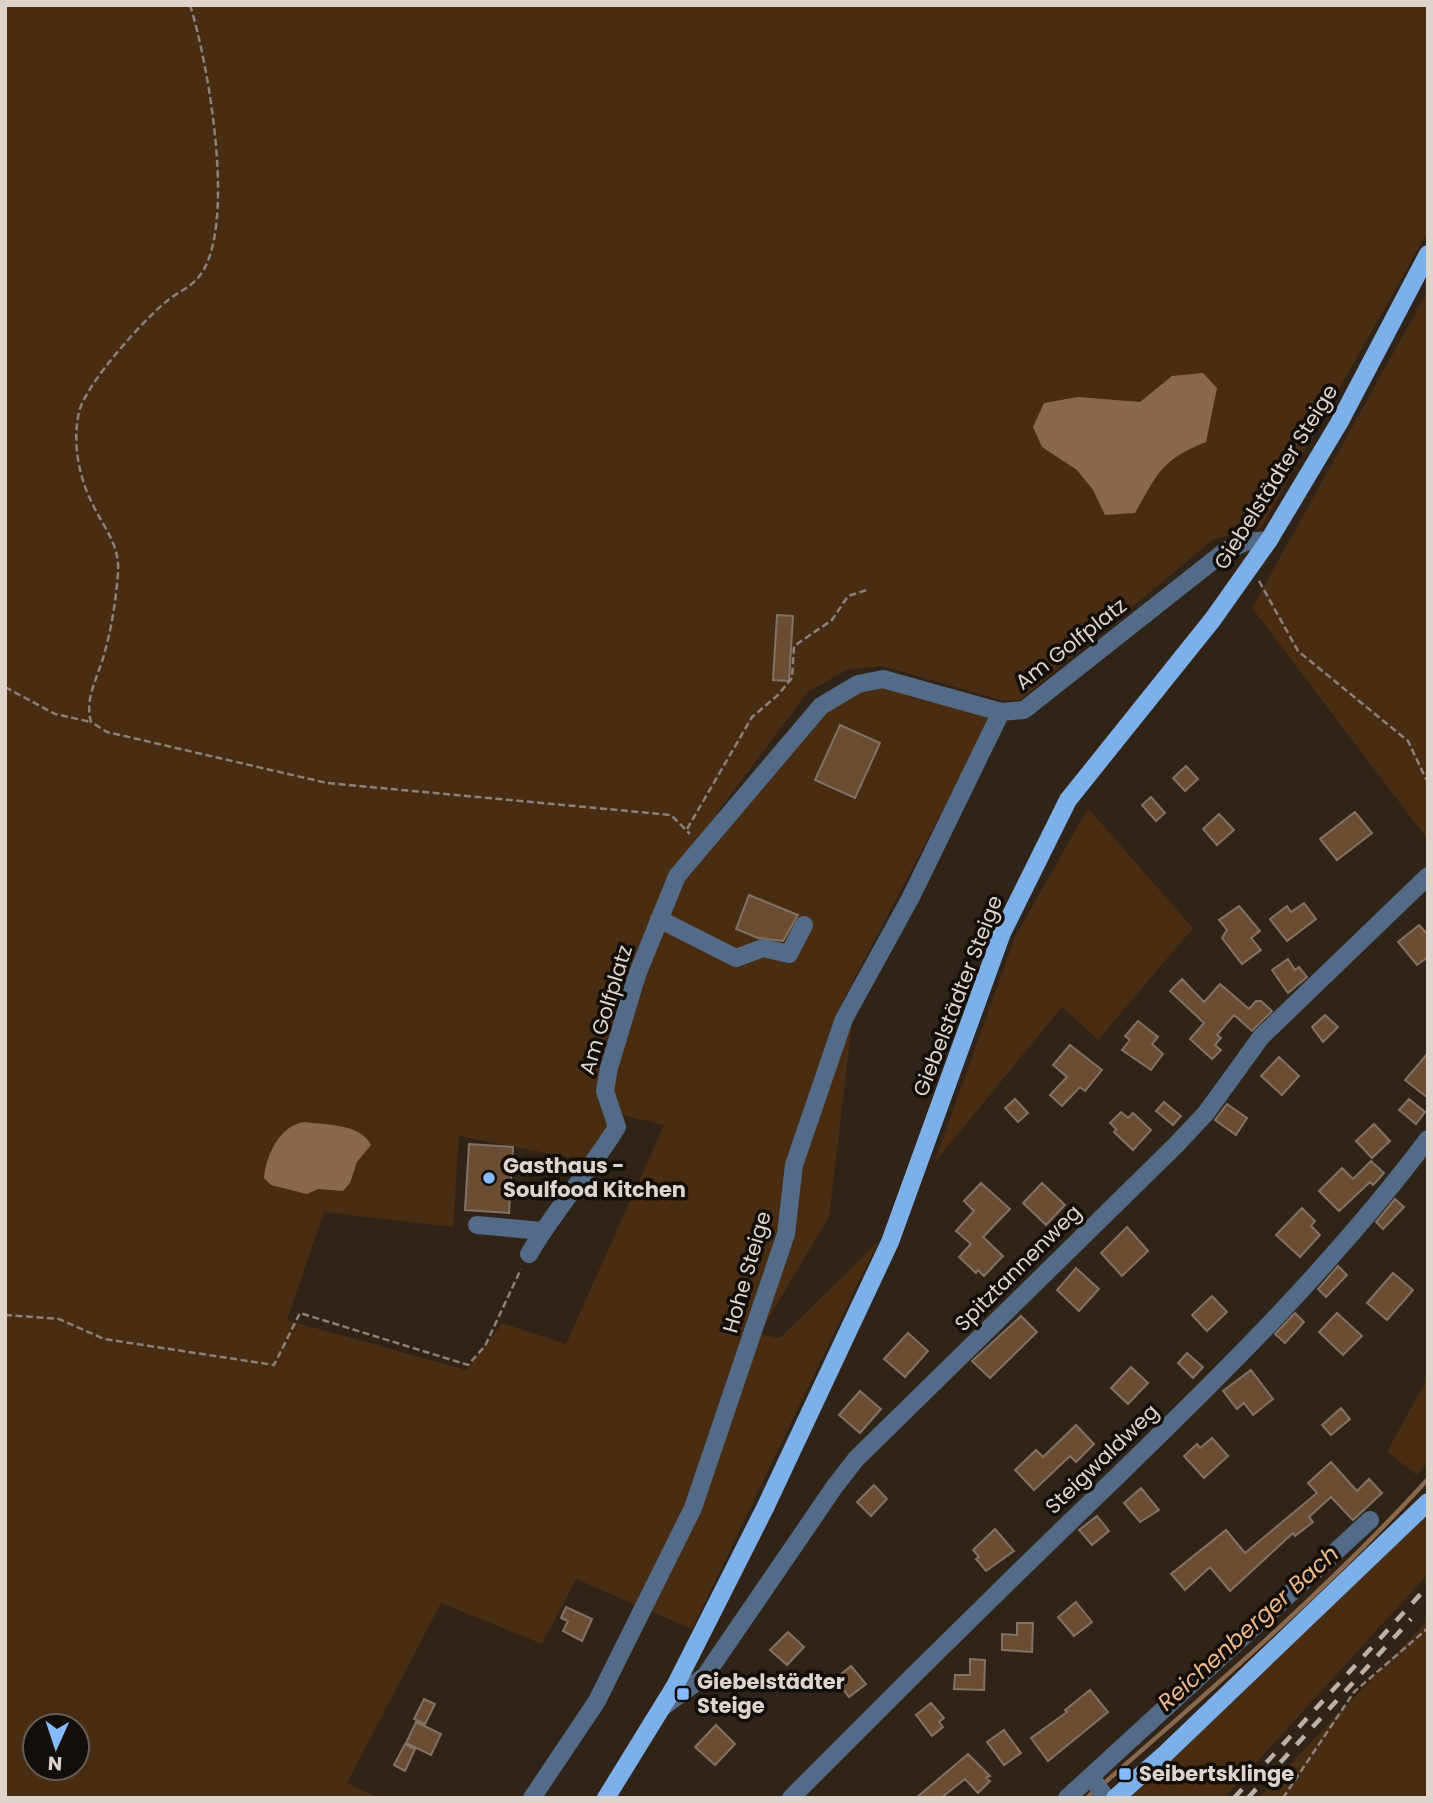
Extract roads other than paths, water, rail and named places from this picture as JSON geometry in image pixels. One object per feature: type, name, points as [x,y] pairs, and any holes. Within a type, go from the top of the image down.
[{"type":"main road","name":"Giebelstädter Steige","points":[[606,1798],[675,1686],[766,1506],[890,1242],[1002,933],[1068,800],[1213,619],[1269,540],[1339,423],[1428,254]]},
{"type":"main road","points":[[1102,1790],[1165,1754],[1428,1502]]},
{"type":"street","name":"Am Golfplatz","points":[[529,1254],[542,1231],[597,1160],[617,1127],[605,1091],[609,1068],[637,975],[677,876],[821,706],[858,684],[883,679],[946,694],[1001,712],[1024,710],[1224,552],[1245,542],[1269,540]]},
{"type":"street","name":"Hohe Steige","points":[[532,1798],[597,1701],[693,1508],[786,1234],[794,1165],[844,1019],[911,897],[1001,712]]},
{"type":"street","name":"Spitztannenweg","points":[[661,1709],[705,1676],[835,1486],[856,1460],[1176,1145],[1206,1113],[1261,1037],[1428,876]]},
{"type":"street","points":[[659,919],[736,958],[764,948],[789,954],[804,925]]},
{"type":"street","name":"Steigwaldweg","points":[[791,1798],[950,1637],[1200,1396],[1379,1204],[1428,1139]]},
{"type":"street","points":[[477,1225],[542,1231]]},
{"type":"street","points":[[1067,1798],[1102,1790],[1370,1520]]},
{"type":"waterway","name":"Reichenberger Bach","points":[[1102,1785],[1310,1598],[1428,1479]]},
{"type":"waterway","name":"Reichenberger Bach","points":[[1087,1798],[1095,1790]]},
{"type":"railway","points":[[1234,1798],[1428,1586]]},
{"type":"railway","points":[[1248,1798],[1411,1619]]},
{"type":"place","name":"Gasthaus - Soulfood Kitchen","points":[[489,1178]]},
{"type":"place","name":"Giebelstädter Steige","points":[[683,1694]]},
{"type":"place","name":"Seibertsklinge","points":[[1125,1774]]}]
